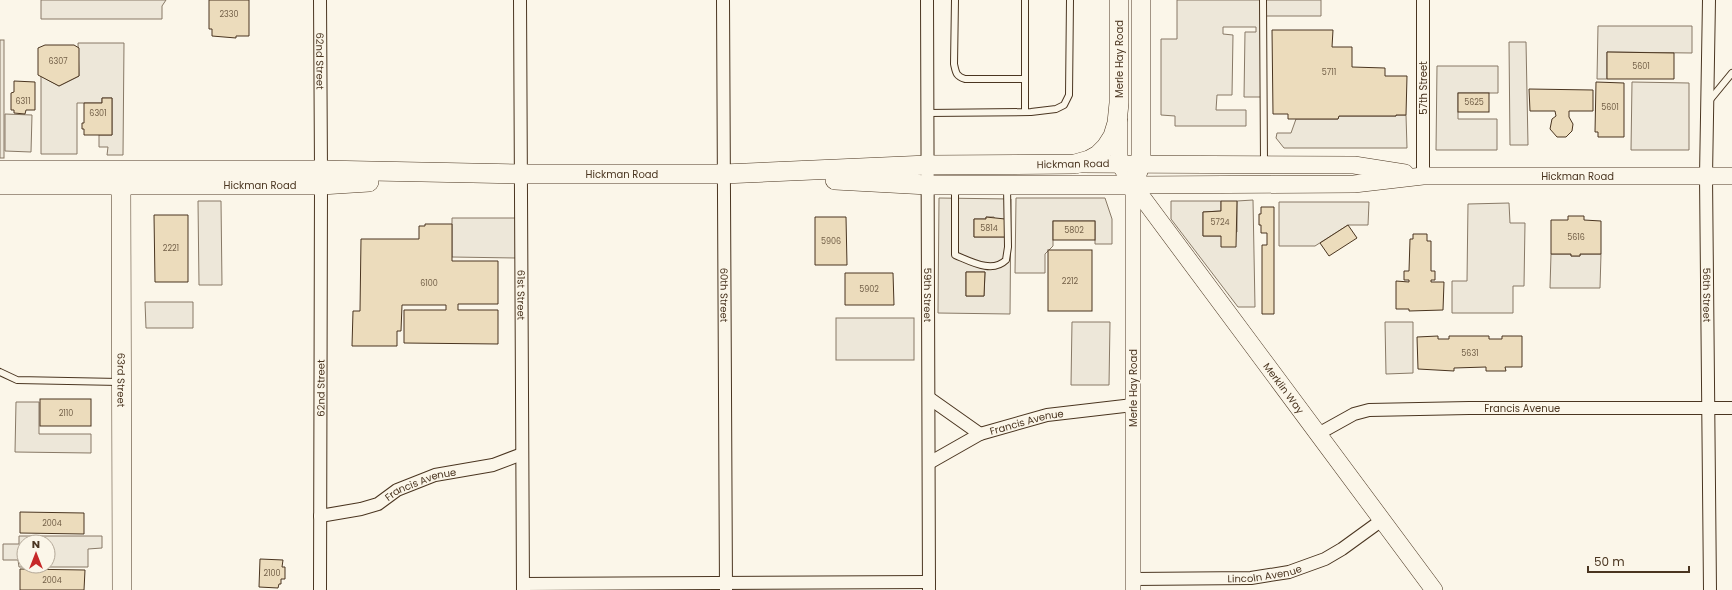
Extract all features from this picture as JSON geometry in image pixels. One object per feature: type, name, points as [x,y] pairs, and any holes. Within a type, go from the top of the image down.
[{"type":"main road","name":"Merle Hay Road","points":[[1119,0],[1119,163]]},
{"type":"main road","name":"Merle Hay Road","points":[[1133,186],[1141,163],[1141,0]]},
{"type":"main road","points":[[1075,164],[1089,160],[1106,148],[1113,136],[1117,123],[1119,103]]},
{"type":"main road","points":[[1119,163],[1133,186]]},
{"type":"main road","name":"Hickman Road","points":[[0,170],[121,177],[321,178],[520,174],[723,174],[928,165],[1264,163],[1354,165],[1423,176]]},
{"type":"main road","name":"Hickman Road","points":[[723,174],[928,185],[1133,186],[1354,184],[1423,176],[1732,176]]},
{"type":"main road","name":"Hickman Road","points":[[0,185],[121,177]]},
{"type":"main road","name":"63rd Street","points":[[121,177],[122,590]]},
{"type":"main road","name":"Merklin Way","points":[[1133,186],[1434,590]]},
{"type":"street","name":"62nd Street","points":[[320,0],[320,590]]},
{"type":"street","name":"61st Street","points":[[520,0],[523,587]]},
{"type":"street","name":"60th Street","points":[[723,0],[726,586]]},
{"type":"street","name":"59th Street","points":[[927,0],[929,586]]},
{"type":"street","name":"57th Street","points":[[1423,0],[1423,176]]},
{"type":"street","name":"56th Street","points":[[1709,0],[1706,176],[1710,590]]},
{"type":"street","name":"Merle Hay Road","points":[[1133,186],[1133,584]]},
{"type":"street","points":[[928,398],[980,434]]},
{"type":"street","name":"Francis Avenue","points":[[929,463],[980,434],[1047,415],[1133,405]]},
{"type":"street","name":"Francis Avenue","points":[[1318,434],[1354,414],[1376,409],[1732,408]]},
{"type":"street","name":"Francis Avenue","points":[[320,516],[360,509],[378,504],[397,490],[435,475],[493,465],[522,454]]},
{"type":"street","name":"Lincoln Avenue","points":[[1133,584],[1251,578],[1289,572],[1325,559],[1342,549],[1382,520]]},
{"type":"street","points":[[523,587],[929,586]]},
{"type":"lane","points":[[955,0],[954,64],[958,76],[965,79],[1024,78]]},
{"type":"lane","points":[[1025,0],[1025,112]]},
{"type":"lane","points":[[928,113],[1025,112],[1056,109],[1064,105],[1069,95],[1070,0]]},
{"type":"lane","points":[[1264,0],[1264,163]]},
{"type":"lane","points":[[1708,103],[1732,73]]},
{"type":"lane","points":[[955,185],[955,255],[983,265],[998,266],[1006,260],[1008,247],[1007,185]]},
{"type":"lane","points":[[0,372],[17,380],[121,382]]},
{"type":"shaded area","points":[[41,0],[166,0],[162,6],[162,19],[41,19]]},
{"type":"shaded area","points":[[1177,0],[1321,0],[1321,16],[1264,16],[1264,97],[1244,97],[1245,32],[1256,32],[1256,27],[1223,27],[1223,34],[1233,35],[1232,95],[1217,95],[1216,110],[1246,110],[1246,126],[1175,126],[1175,116],[1161,115],[1161,39],[1177,39]]},
{"type":"shaded area","points":[[1598,26],[1692,26],[1692,53],[1607,52],[1607,79],[1597,79]]},
{"type":"shaded area","points":[[0,40],[4,40],[4,158],[0,158]]},
{"type":"shaded area","points":[[1509,42],[1526,42],[1528,145],[1510,145]]},
{"type":"shaded area","points":[[78,43],[124,43],[123,155],[107,155],[108,147],[99,147],[99,135],[112,135],[112,98],[102,98],[102,103],[77,103],[77,154],[41,154],[41,76],[59,86],[79,76]]},
{"type":"shaded area","points":[[1437,66],[1498,66],[1498,93],[1458,93],[1458,119],[1497,119],[1497,150],[1436,150]]},
{"type":"shaded area","points":[[1632,82],[1689,83],[1689,150],[1631,150]]},
{"type":"shaded area","points":[[5,114],[32,115],[31,152],[5,151]]},
{"type":"shaded area","points":[[1406,115],[1407,148],[1284,148],[1276,138],[1277,133],[1291,133],[1296,119],[1338,119],[1339,116]]},
{"type":"shaded area","points":[[939,198],[1011,199],[1010,314],[938,313]],"holes":[[[986,217],[994,217],[1005,237],[974,237],[974,219],[986,219]],[[966,272],[985,272],[984,296],[966,296]]]},
{"type":"shaded area","points":[[1016,198],[1105,198],[1112,219],[1112,244],[1095,244],[1095,221],[1053,221],[1053,246],[1045,254],[1045,273],[1015,273]]},
{"type":"shaded area","points":[[1253,200],[1255,307],[1238,307],[1171,219],[1171,201],[1221,201],[1221,211],[1203,212],[1203,236],[1221,236],[1237,232],[1237,201]]},
{"type":"shaded area","points":[[198,201],[221,201],[222,285],[199,285]]},
{"type":"shaded area","points":[[1279,202],[1369,202],[1368,225],[1348,225],[1315,246],[1279,246]]},
{"type":"shaded area","points":[[1509,203],[1510,223],[1525,223],[1524,286],[1513,286],[1513,313],[1452,313],[1452,281],[1467,281],[1468,204]]},
{"type":"shaded area","points":[[452,218],[516,218],[516,258],[452,257]]},
{"type":"shaded area","points":[[1551,254],[1571,254],[1571,256],[1580,256],[1580,254],[1601,254],[1600,288],[1550,288]]},
{"type":"shaded area","points":[[145,302],[193,302],[193,328],[146,328]]},
{"type":"shaded area","points":[[836,318],[914,318],[914,360],[836,360]]},
{"type":"shaded area","points":[[1072,322],[1110,322],[1109,385],[1071,385]]},
{"type":"shaded area","points":[[1385,322],[1413,322],[1413,373],[1386,374]]},
{"type":"shaded area","points":[[16,402],[39,402],[39,434],[91,434],[91,453],[15,452]]},
{"type":"shaded area","points":[[56,536],[102,536],[102,548],[88,549],[88,567],[56,567]]},
{"type":"shaded area","points":[[3,544],[16,544],[16,560],[3,560]]},
{"type":"building","points":[[209,0],[249,0],[249,36],[236,36],[236,38],[212,36],[212,29],[209,29]]},
{"type":"building","points":[[1272,30],[1333,30],[1332,47],[1352,47],[1352,67],[1385,68],[1385,76],[1407,76],[1406,115],[1339,116],[1338,119],[1288,119],[1288,114],[1273,114]]},
{"type":"building","points":[[45,45],[74,45],[79,48],[79,76],[59,86],[38,75],[38,48]]},
{"type":"building","points":[[1607,52],[1674,53],[1674,79],[1607,79]]},
{"type":"building","points":[[14,81],[35,82],[35,110],[26,110],[25,114],[14,113],[14,110],[11,110],[11,93],[14,92]]},
{"type":"building","points":[[1596,82],[1624,83],[1624,137],[1598,137],[1598,132],[1595,132]]},
{"type":"building","points":[[1529,89],[1593,90],[1593,111],[1569,111],[1569,117],[1573,124],[1572,131],[1566,137],[1557,137],[1550,129],[1552,119],[1556,116],[1555,111],[1530,111]]},
{"type":"building","points":[[1458,93],[1489,93],[1489,112],[1458,112]]},
{"type":"building","points":[[102,98],[112,98],[112,135],[84,135],[82,123],[84,123],[84,103],[102,103]]},
{"type":"building","points":[[1221,201],[1237,201],[1236,247],[1221,247],[1221,236],[1203,236],[1203,212],[1221,211]]},
{"type":"building","points":[[1261,207],[1274,207],[1274,314],[1262,314],[1262,245],[1267,245],[1267,233],[1261,233],[1261,225],[1259,225],[1259,214],[1261,214]]},
{"type":"building","points":[[154,215],[188,215],[188,282],[155,282]]},
{"type":"building","points":[[1568,216],[1584,216],[1584,220],[1601,221],[1601,254],[1580,254],[1580,256],[1571,256],[1571,254],[1551,254],[1551,220],[1568,220]]},
{"type":"building","points":[[815,217],[846,217],[847,265],[815,265]]},
{"type":"building","points":[[986,217],[1005,219],[1005,237],[974,237],[974,219],[986,219]]},
{"type":"building","points":[[1053,221],[1095,221],[1095,240],[1053,240]]},
{"type":"building","points":[[425,224],[452,224],[452,261],[498,261],[498,304],[458,304],[458,310],[498,310],[498,344],[404,343],[404,310],[446,310],[446,305],[402,305],[401,331],[397,331],[397,346],[352,346],[353,311],[360,311],[361,239],[419,239],[419,226],[425,226]]},
{"type":"building","points":[[1348,225],[1357,238],[1329,256],[1320,243]]},
{"type":"building","points":[[1413,234],[1427,234],[1427,241],[1431,241],[1431,271],[1435,271],[1435,280],[1431,280],[1431,282],[1444,282],[1443,310],[1409,311],[1409,309],[1396,309],[1396,281],[1409,282],[1409,280],[1404,280],[1404,271],[1409,271],[1410,239],[1413,239]]},
{"type":"building","points":[[1048,250],[1092,250],[1092,311],[1048,311]]},
{"type":"building","points":[[966,272],[985,272],[984,296],[966,296]]},
{"type":"building","points":[[845,273],[893,273],[894,305],[845,305]]},
{"type":"building","points":[[1438,336],[1438,339],[1449,339],[1449,336],[1489,336],[1489,339],[1502,339],[1502,336],[1522,336],[1522,367],[1505,367],[1506,371],[1486,371],[1486,367],[1454,368],[1454,371],[1418,369],[1417,337]]},
{"type":"building","points":[[40,399],[91,399],[91,426],[40,426]]},
{"type":"building","points":[[20,512],[84,513],[84,534],[20,533]]},
{"type":"building","points":[[260,559],[283,560],[282,567],[285,567],[285,579],[281,579],[281,584],[279,584],[278,588],[259,587]]},
{"type":"building","points":[[56,570],[85,570],[84,590],[20,590],[20,574],[56,574]]}]
